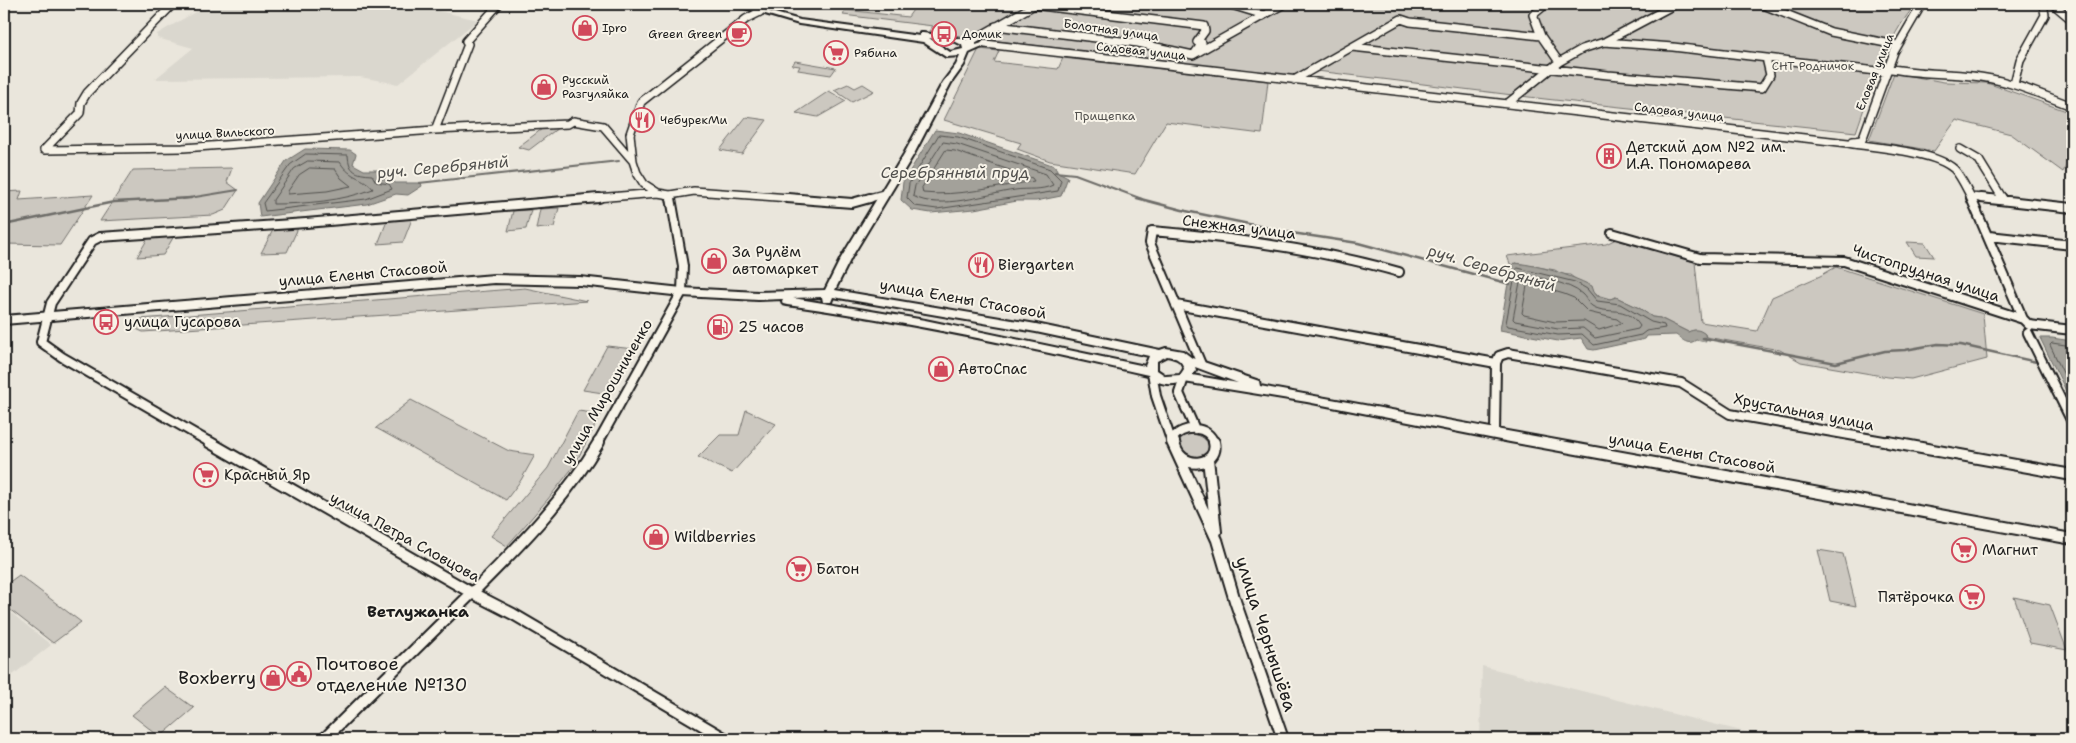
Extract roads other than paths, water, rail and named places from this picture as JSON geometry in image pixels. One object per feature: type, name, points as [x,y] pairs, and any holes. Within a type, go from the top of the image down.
[{"type":"main road","points":[[735,4],[799,22],[902,35],[941,37],[962,41],[966,47]]},
{"type":"main road","points":[[744,7],[748,11],[746,19]]},
{"type":"main road","points":[[902,35],[926,40],[940,48],[947,54],[951,64],[950,76]]},
{"type":"main road","points":[[940,48],[943,42],[951,40]]},
{"type":"main road","points":[[947,54],[959,54],[966,47],[986,44]]},
{"type":"main road","points":[[832,307],[826,298],[828,293],[909,154],[950,76],[960,65],[966,47]]},
{"type":"main road","name":"улица Елены Стасовой","points":[[46,316],[494,279],[580,281],[682,292],[758,296],[832,307],[1039,346],[1152,372]]},
{"type":"main road","name":"улица Елены Стасовой","points":[[758,296],[828,293],[929,308],[1131,346],[1160,354]]},
{"type":"main road","points":[[4,320],[46,316]]},
{"type":"main road","points":[[1166,352],[1179,354],[1188,361],[1190,370],[1184,378],[1166,381],[1155,376],[1150,368],[1152,359],[1166,352]]},
{"type":"main road","name":"улица Елены Стасовой","points":[[1188,361],[1245,381],[1307,398]]},
{"type":"main road","name":"улица Елены Стасовой","points":[[1184,378],[1307,398],[2072,539]]},
{"type":"street","name":"улица Вильского","points":[[173,4],[87,94],[81,103],[80,113],[44,150],[118,150],[436,130],[568,124],[573,121],[603,126],[634,161]]},
{"type":"street","points":[[436,130],[468,44],[466,40],[499,4]]},
{"type":"street","points":[[966,47],[996,26],[1035,4],[1204,26],[1205,32],[1197,42],[1202,43],[1181,67]]},
{"type":"street","points":[[1228,4],[1264,15]]},
{"type":"street","points":[[1193,55],[1264,15],[1271,7],[1284,4]]},
{"type":"street","points":[[1552,4],[1545,5],[1533,15],[1541,36],[1559,62]]},
{"type":"street","points":[[1508,103],[1559,62],[1582,49],[1604,42],[1676,4]]},
{"type":"street","points":[[1761,4],[1831,32],[1896,45]]},
{"type":"street","name":"Еловая улица","points":[[1848,142],[1862,140],[1896,45],[1922,4]]},
{"type":"street","points":[[2014,84],[2020,60],[2045,15],[2042,4]]},
{"type":"street","points":[[2053,4],[2072,20]]},
{"type":"street","points":[[658,193],[644,184],[637,174],[634,161],[630,134],[641,102],[746,19],[760,12]]},
{"type":"street","points":[[1294,80],[1401,19],[1410,22],[1541,36]]},
{"type":"street","name":"Болотная улица","points":[[996,26],[1138,43],[1193,55]]},
{"type":"street","points":[[1604,42],[1673,47],[1911,73],[1972,76],[2014,84],[2072,106]]},
{"type":"street","name":"Садовая улица","points":[[986,44],[1848,142],[1941,160],[1955,170],[1971,196],[2027,326],[2072,422]]},
{"type":"street","points":[[1352,47],[1548,70],[1762,88],[1770,75],[1766,58]]},
{"type":"street","points":[[1960,148],[1979,160],[2003,200]]},
{"type":"street","points":[[46,316],[51,303],[92,242],[100,237],[297,224],[658,193],[670,195],[694,191],[852,203],[884,194]]},
{"type":"street","points":[[670,195],[683,266],[682,292]]},
{"type":"street","points":[[1971,196],[2072,208]]},
{"type":"street","name":"Снежная улица","points":[[1201,364],[1150,243],[1152,231],[1217,236],[1353,258],[1399,272]]},
{"type":"street","name":"Чистопрудная улица","points":[[1612,233],[1700,258],[1844,261],[2027,326],[2072,330]]},
{"type":"street","points":[[1989,236],[2072,245]]},
{"type":"street","name":"улица Мирошниченко","points":[[324,739],[531,534],[566,491],[594,450],[682,292]]},
{"type":"street","points":[[1176,305],[1496,363],[1495,434]]},
{"type":"street","name":"улица Петра Словцова","points":[[46,316],[41,342],[62,358],[427,568],[473,592],[726,739]]},
{"type":"street","name":"Хрустальная улица","points":[[1496,363],[1499,356],[1508,353],[1681,383],[1730,414],[2072,475]]},
{"type":"street","name":"улица Чернышёва","points":[[1152,372],[1156,396],[1174,449],[1217,540],[1235,602],[1283,739]]},
{"type":"street","points":[[1184,378],[1180,392],[1195,429],[1185,429],[1174,435],[1174,449],[1182,460],[1186,462],[1199,463],[1208,459]]},
{"type":"street","name":"улица Чернышёва","points":[[1195,429],[1206,432],[1215,442],[1214,454],[1208,459],[1217,540]]},
{"type":"water","name":"Серебрянный пруд","points":[[935,130],[959,133],[1055,166],[1058,172],[1068,177],[1061,196],[1036,201],[1017,201],[974,209],[931,213],[912,210],[901,200],[903,182]]},
{"type":"water","points":[[305,149],[350,150],[356,154],[353,164],[364,170],[378,170],[379,178],[392,179],[395,183],[421,183],[422,186],[408,195],[396,194],[367,204],[260,217],[258,203],[286,161]]},
{"type":"water","points":[[1515,263],[1555,271],[1592,286],[1597,296],[1610,299],[1616,297],[1639,308],[1652,317],[1660,318],[1688,332],[1699,330],[1705,334],[1706,342],[1696,340],[1688,342],[1676,335],[1647,336],[1645,339],[1594,350],[1588,349],[1581,338],[1558,341],[1500,330],[1511,266]]},
{"type":"water","points":[[2040,338],[2072,341],[2072,403]]},
{"type":"waterway","name":"руч. Серебряный","points":[[419,183],[619,161]]},
{"type":"waterway","name":"руч. Серебряный","points":[[1055,172],[1075,174],[1142,199]]},
{"type":"waterway","name":"руч. Серебряный","points":[[188,198],[238,190]]},
{"type":"waterway","name":"руч. Серебряный","points":[[4,225],[114,202],[188,198]]},
{"type":"waterway","name":"руч. Серебряный","points":[[183,199],[188,198]]},
{"type":"waterway","name":"руч. Серебряный","points":[[1137,198],[1186,211],[1292,233],[1358,243],[1510,284]]},
{"type":"waterway","name":"руч. Серебряный","points":[[1703,338],[1836,363],[1885,351],[1905,350],[1938,344],[1961,345],[2041,363]]},
{"type":"place","name":"Ipro","points":[[585,28]]},
{"type":"place","name":"Green Green","points":[[739,34]]},
{"type":"place","name":"Домик","points":[[944,34]]},
{"type":"place","name":"Рябина","points":[[836,53]]},
{"type":"place","name":"Русский Разгуляйка","points":[[544,87]]},
{"type":"place","name":"ЧебурекМи","points":[[642,120]]},
{"type":"place","name":"Детский дом №2 им. И.А. Пономарева","points":[[1609,156]]},
{"type":"place","name":"За Рулём автомаркет","points":[[714,261]]},
{"type":"place","name":"Biergarten","points":[[981,265]]},
{"type":"place","name":"улица Гусарова","points":[[106,322]]},
{"type":"place","name":"25 часов","points":[[720,327]]},
{"type":"place","name":"АвтоСпас","points":[[941,369]]},
{"type":"place","name":"Красный Яр","points":[[206,475]]},
{"type":"place","name":"Wildberries","points":[[656,537]]},
{"type":"place","name":"Магнит","points":[[1964,550]]},
{"type":"place","name":"Батон","points":[[799,569]]},
{"type":"place","name":"Пятёрочка","points":[[1972,597]]},
{"type":"place","name":"Почтовое отделение №130","points":[[299,674]]},
{"type":"place","name":"Boxberry","points":[[273,678]]},
{"type":"district","name":"Ветлужанка","points":[[418,611]]},
{"type":"park label","name":"СНТ Родничок","points":[[1813,66]]},
{"type":"park label","name":"Прищепка","points":[[1105,116]]}]
